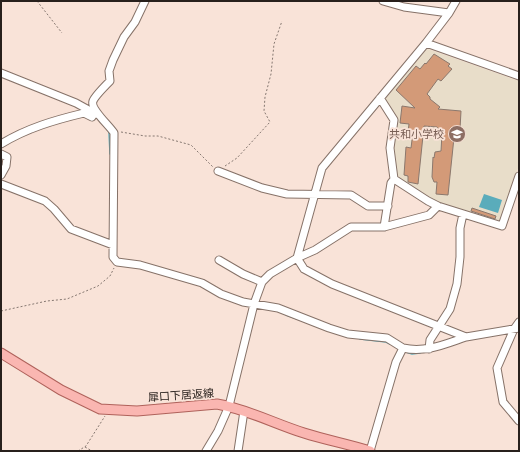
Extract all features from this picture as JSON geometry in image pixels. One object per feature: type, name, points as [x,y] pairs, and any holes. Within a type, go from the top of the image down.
[{"type":"main road","name":"犀口下居返線","points":[[1,353],[61,390],[100,409],[137,411],[217,404],[244,411],[304,434],[370,451]]},
{"type":"street","points":[[145,1],[135,22],[124,37],[113,60],[109,71],[110,81],[93,101],[92,106],[112,130],[114,139],[111,244],[113,257],[116,262],[140,265],[202,283],[221,294],[243,302],[278,308],[348,334],[387,338],[403,348],[411,350],[429,349],[466,337],[517,329]]},
{"type":"street","points":[[383,1],[404,7],[449,13]]},
{"type":"street","points":[[297,258],[322,168],[426,43],[449,13],[456,1]]},
{"type":"street","points":[[426,43],[519,76]]},
{"type":"street","points":[[1,73],[76,103],[101,118]]},
{"type":"street","points":[[380,98],[394,120],[390,148],[394,179],[391,183],[384,227]]},
{"type":"street","points":[[1,144],[16,135],[36,127],[84,113],[100,121],[101,118]]},
{"type":"street","points":[[1,154],[7,157],[6,166],[1,175]]},
{"type":"street","points":[[218,171],[262,188],[287,194],[351,195],[368,206],[388,206]]},
{"type":"street","points":[[394,179],[438,206],[502,226],[519,176]]},
{"type":"street","points":[[1,184],[45,201],[71,229],[111,244]]},
{"type":"street","points":[[206,451],[218,431],[229,406],[254,304],[262,282],[270,274],[297,258],[315,250],[351,227],[384,227],[429,215],[438,206]]},
{"type":"street","points":[[429,349],[430,340],[450,308],[457,284],[460,257],[460,228],[463,214]]},
{"type":"street","points":[[297,258],[304,268],[332,284],[466,337]]},
{"type":"street","points":[[219,260],[262,282]]},
{"type":"street","points":[[519,322],[517,329],[497,368],[503,402],[519,421]]},
{"type":"street","points":[[370,451],[396,362],[403,348]]},
{"type":"street","points":[[238,451],[244,411]]},
{"type":"path","points":[[37,1],[62,33]]},
{"type":"path","points":[[112,130],[144,136],[158,136],[191,145],[218,171],[237,158],[270,122],[264,111],[265,97],[271,74],[274,44],[282,21]]},
{"type":"path","points":[[1,311],[47,301],[67,299],[98,286],[110,276],[116,262]]},
{"type":"path","points":[[78,451],[84,447],[109,409]]},
{"type":"path","points":[[84,447],[92,451]]},
{"type":"shaded area","name":"共和小学校","points":[[428,49],[519,81],[519,165],[501,223],[498,224],[429,199],[396,177],[393,150],[396,117],[385,100],[385,95],[424,50]]},
{"type":"water","points":[[484,194],[502,200],[498,213],[479,207]]},
{"type":"building","points":[[434,54],[450,64],[448,66],[452,69],[441,81],[438,79],[427,94],[430,99],[440,107],[438,109],[461,111],[460,129],[455,128],[448,195],[436,194],[437,182],[434,182],[432,177],[433,157],[434,158],[435,152],[441,151],[442,133],[437,127],[424,126],[418,184],[408,182],[408,176],[404,175],[406,147],[411,148],[413,132],[408,132],[409,124],[400,123],[402,106],[415,108],[396,90],[416,66],[420,69]]},
{"type":"building","points":[[472,208],[496,216],[495,219],[471,211]]},
{"type":"waterway","points":[[109,132],[110,154]]},
{"type":"waterway","points":[[286,315],[297,319]]},
{"type":"waterway","points":[[360,339],[386,342],[390,344]]},
{"type":"waterway","points":[[406,352],[412,354],[420,353]]},
{"type":"place","name":"共和小学校","points":[[457,134]]}]
